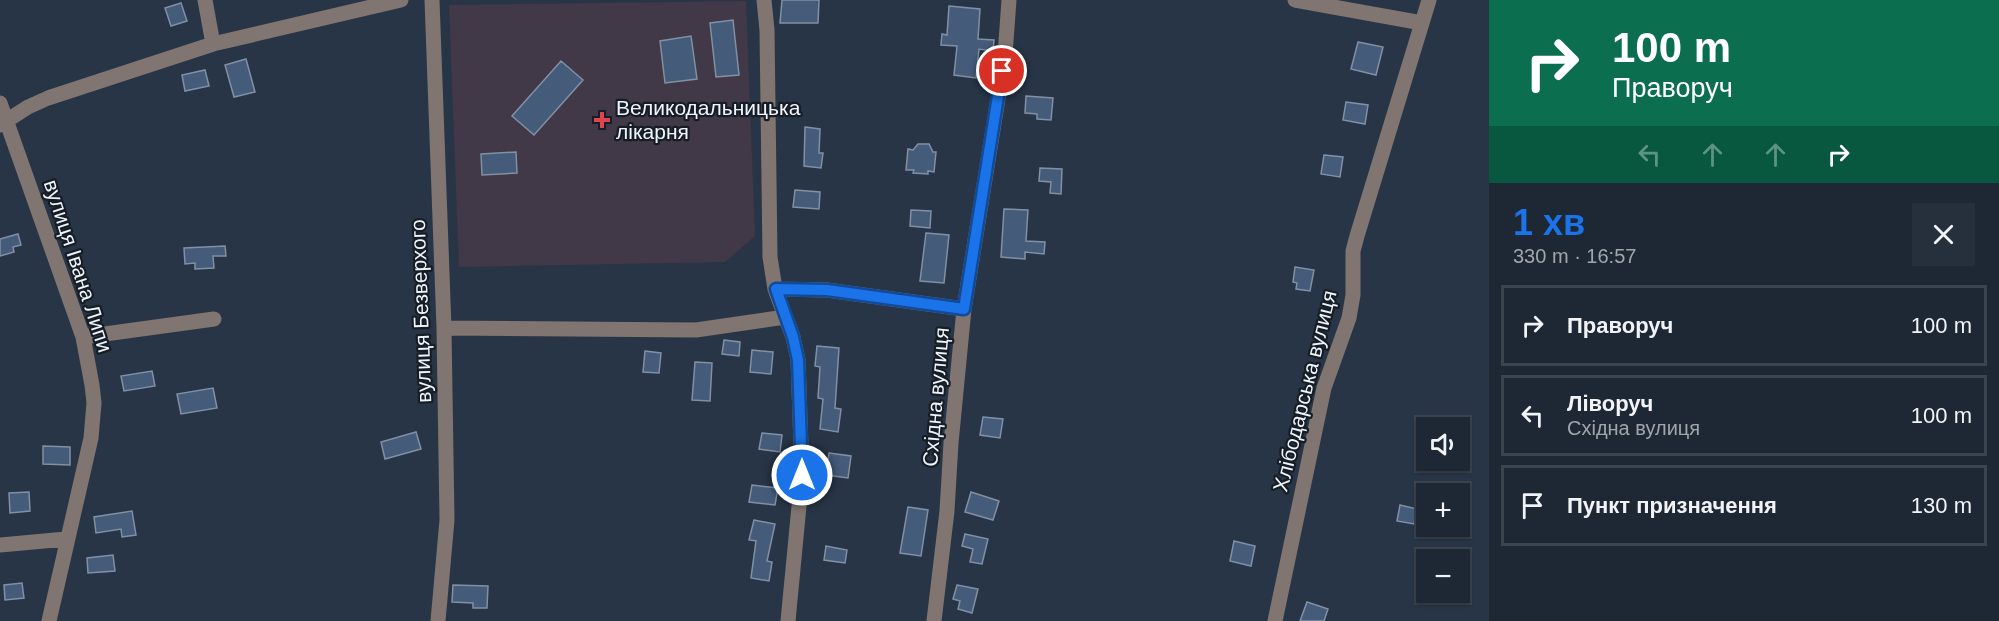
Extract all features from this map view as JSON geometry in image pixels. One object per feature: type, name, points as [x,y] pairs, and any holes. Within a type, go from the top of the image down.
[{"type":"street","points":[[205,0],[213,44]]},
{"type":"street","points":[[3,123],[28,107],[48,98],[213,44],[401,0]]},
{"type":"street","name":"вулиця Безверхого","points":[[432,0],[444,328],[447,520],[438,621]]},
{"type":"street","points":[[764,0],[767,30],[770,257],[776,289],[798,360],[802,462],[788,621]]},
{"type":"street","name":"Східна вулиця","points":[[934,621],[947,511],[964,309],[1005,55],[1009,0]]},
{"type":"street","points":[[1295,0],[1422,23]]},
{"type":"street","name":"Хлібодарська вулиця","points":[[1275,621],[1318,412],[1330,365],[1348,318],[1353,294],[1353,251],[1429,0]]},
{"type":"street","name":"вулиця Івана Липи","points":[[0,104],[3,123],[83,337],[92,385],[91,438],[49,621]]},
{"type":"street","points":[[776,289],[827,290],[964,309]]},
{"type":"street","points":[[444,328],[696,330],[785,316]]},
{"type":"street","points":[[83,337],[214,319]]},
{"type":"street","points":[[0,545],[66,539]]},
{"type":"shaded area","name":"Великодальницька лікарня","points":[[746,1],[755,236],[725,262],[459,267],[449,5]]},
{"type":"building","points":[[782,0],[819,0],[818,23],[780,23]]},
{"type":"building","points":[[181,3],[187,21],[171,26],[165,8]]},
{"type":"building","points":[[949,6],[980,9],[978,39],[994,40],[993,51],[979,49],[976,78],[954,75],[957,46],[941,45],[942,34],[947,35]]},
{"type":"building","points":[[733,20],[739,75],[716,77],[710,23]]},
{"type":"building","points":[[691,36],[697,79],[665,83],[660,41]]},
{"type":"building","points":[[1358,42],[1383,47],[1376,75],[1351,69]]},
{"type":"building","points":[[246,59],[255,92],[234,97],[225,65]]},
{"type":"building","points":[[561,61],[583,80],[534,135],[512,116]]},
{"type":"building","points":[[205,70],[209,86],[185,91],[182,75]]},
{"type":"building","points":[[1026,96],[1053,98],[1051,120],[1037,119],[1037,114],[1025,113]]},
{"type":"building","points":[[1346,102],[1368,105],[1365,124],[1343,120]]},
{"type":"building","points":[[805,127],[820,129],[819,153],[823,153],[821,168],[804,166]]},
{"type":"building","points":[[918,144],[929,144],[933,152],[936,152],[934,172],[913,173],[914,170],[906,170],[908,149],[913,150]]},
{"type":"building","points":[[516,152],[517,173],[482,175],[481,154]]},
{"type":"building","points":[[1324,155],[1343,157],[1340,177],[1321,174]]},
{"type":"building","points":[[1040,168],[1062,169],[1061,194],[1050,193],[1051,182],[1039,181]]},
{"type":"building","points":[[795,190],[820,192],[819,209],[793,207]]},
{"type":"building","points":[[1004,209],[1028,210],[1026,241],[1045,242],[1044,254],[1025,252],[1025,259],[1001,257]]},
{"type":"building","points":[[911,210],[931,211],[930,228],[910,226]]},
{"type":"building","points":[[926,233],[949,235],[944,283],[920,281]]},
{"type":"building","points":[[18,234],[21,245],[13,247],[14,252],[0,256],[0,239]]},
{"type":"building","points":[[225,246],[226,256],[213,256],[214,268],[195,269],[195,263],[185,264],[184,248]]},
{"type":"building","points":[[1295,267],[1314,270],[1310,291],[1296,289],[1297,283],[1293,282]]},
{"type":"building","points":[[724,340],[740,342],[739,356],[722,354]]},
{"type":"building","points":[[817,346],[839,348],[835,408],[841,409],[838,432],[820,429],[823,399],[818,398],[820,367],[815,366]]},
{"type":"building","points":[[752,350],[773,352],[771,374],[750,372]]},
{"type":"building","points":[[645,351],[661,353],[659,373],[643,372]]},
{"type":"building","points":[[695,362],[712,363],[710,401],[692,400]]},
{"type":"building","points":[[152,371],[155,386],[124,391],[121,376]]},
{"type":"building","points":[[213,388],[217,408],[181,414],[177,394]]},
{"type":"building","points":[[983,417],[1003,419],[1000,438],[980,435]]},
{"type":"building","points":[[416,432],[421,449],[385,459],[381,442]]},
{"type":"building","points":[[762,433],[782,435],[780,452],[759,449]]},
{"type":"building","points":[[43,446],[70,447],[70,465],[43,464]]},
{"type":"building","points":[[829,453],[851,456],[848,478],[826,475]]},
{"type":"building","points":[[752,485],[778,488],[775,505],[749,502]]},
{"type":"building","points":[[29,492],[30,511],[10,513],[9,493]]},
{"type":"building","points":[[971,492],[999,501],[993,520],[965,512]]},
{"type":"building","points":[[1400,505],[1416,509],[1414,524],[1397,521]]},
{"type":"building","points":[[908,507],[928,510],[921,556],[900,553]]},
{"type":"building","points":[[132,511],[136,535],[122,537],[121,529],[96,533],[94,517]]},
{"type":"building","points":[[754,520],[775,524],[767,561],[772,562],[769,581],[751,578],[756,541],[749,540]]},
{"type":"building","points":[[965,534],[988,539],[982,564],[970,562],[973,549],[962,546]]},
{"type":"building","points":[[1234,541],[1255,546],[1251,566],[1230,561]]},
{"type":"building","points":[[826,546],[847,550],[845,563],[824,560]]},
{"type":"building","points":[[113,555],[115,571],[88,573],[87,558]]},
{"type":"building","points":[[22,583],[24,598],[5,600],[4,585]]},
{"type":"building","points":[[453,585],[488,586],[487,608],[473,608],[473,603],[452,602]]},
{"type":"building","points":[[957,585],[978,589],[972,613],[958,609],[960,601],[953,599]]},
{"type":"building","points":[[1307,602],[1328,609],[1324,621],[1300,621]]},
{"type":"place","name":"Великодальницька лікарня","points":[[602,120]]},
{"type":"route","points":[[802,475],[797,349],[776,289],[827,290],[964,309],[1002,71]]}]
